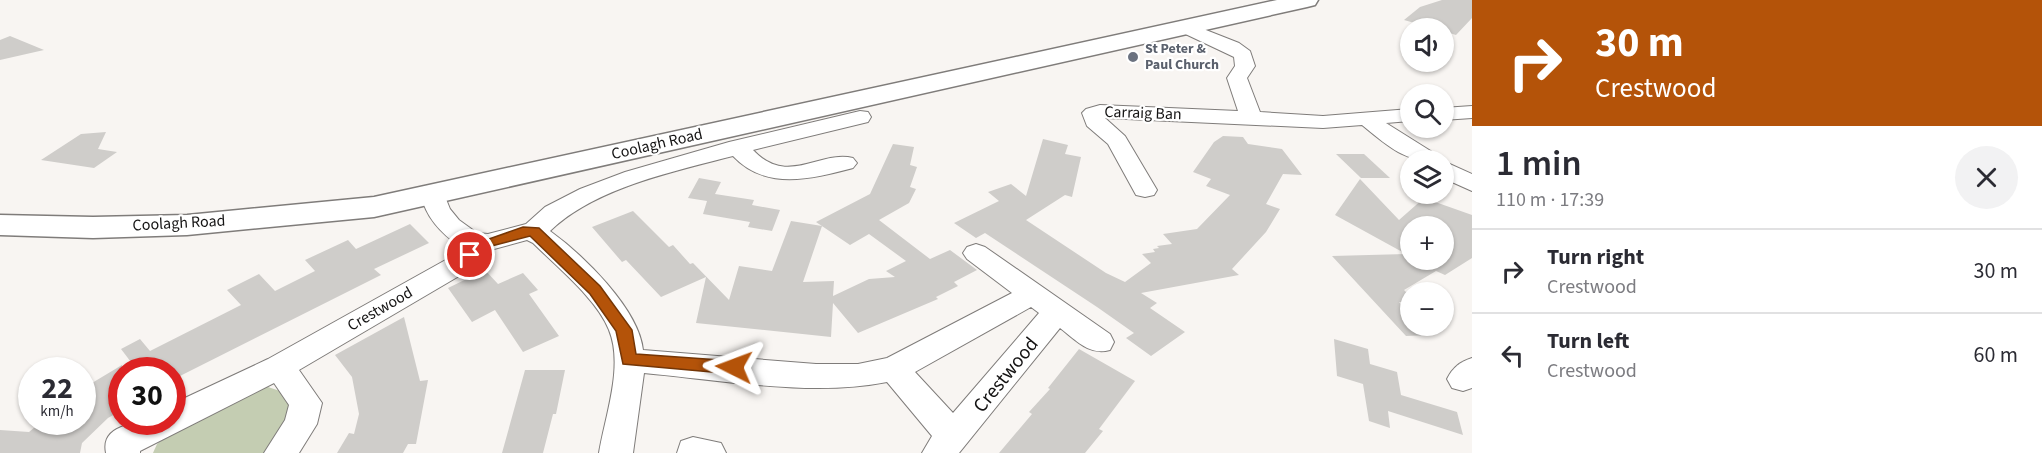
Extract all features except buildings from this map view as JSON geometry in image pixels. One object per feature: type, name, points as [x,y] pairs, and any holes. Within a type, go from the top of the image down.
[{"type":"street","name":"Coolagh Road","points":[[0,225],[124,226],[297,216],[374,207],[1307,0]]},
{"type":"street","points":[[1184,26],[1232,47],[1243,55],[1245,66],[1237,78],[1240,92],[1252,118]]},
{"type":"street","name":"Carraig Ban","points":[[1145,190],[1117,141],[1095,121],[1093,113],[1100,111],[1323,122],[1400,116]]},
{"type":"street","points":[[1454,113],[1472,112]]},
{"type":"street","points":[[534,231],[546,217],[599,190],[737,147],[860,117]]},
{"type":"street","points":[[1367,119],[1411,150]]},
{"type":"street","points":[[737,147],[749,162],[771,173],[815,171],[845,164]]},
{"type":"street","points":[[1454,174],[1472,184]]},
{"type":"street","points":[[433,194],[435,206],[464,240],[475,244],[491,243],[523,231],[534,231],[595,290],[624,330],[629,360],[616,453]]},
{"type":"street","name":"Crestwood","points":[[186,412],[279,367],[461,263],[475,244]]},
{"type":"street","points":[[976,253],[1099,342]]},
{"type":"street","points":[[629,360],[816,376],[858,376],[894,369],[1032,294]]},
{"type":"street","name":"Crestwood","points":[[894,369],[946,446],[1057,312]]},
{"type":"street","points":[[279,367],[306,403],[300,423],[281,453]]},
{"type":"street","points":[[123,453],[121,444],[140,435]]},
{"type":"green space","points":[[268,387],[283,392],[292,410],[273,453],[153,453],[157,444],[168,435],[186,435],[186,424],[252,388]]},
{"type":"place","name":"St Peter & Paul Church","points":[[1133,57]]},
{"type":"route","points":[[470,255],[475,244],[491,243],[523,231],[534,231],[595,290],[624,330],[629,360],[734,367]]}]
